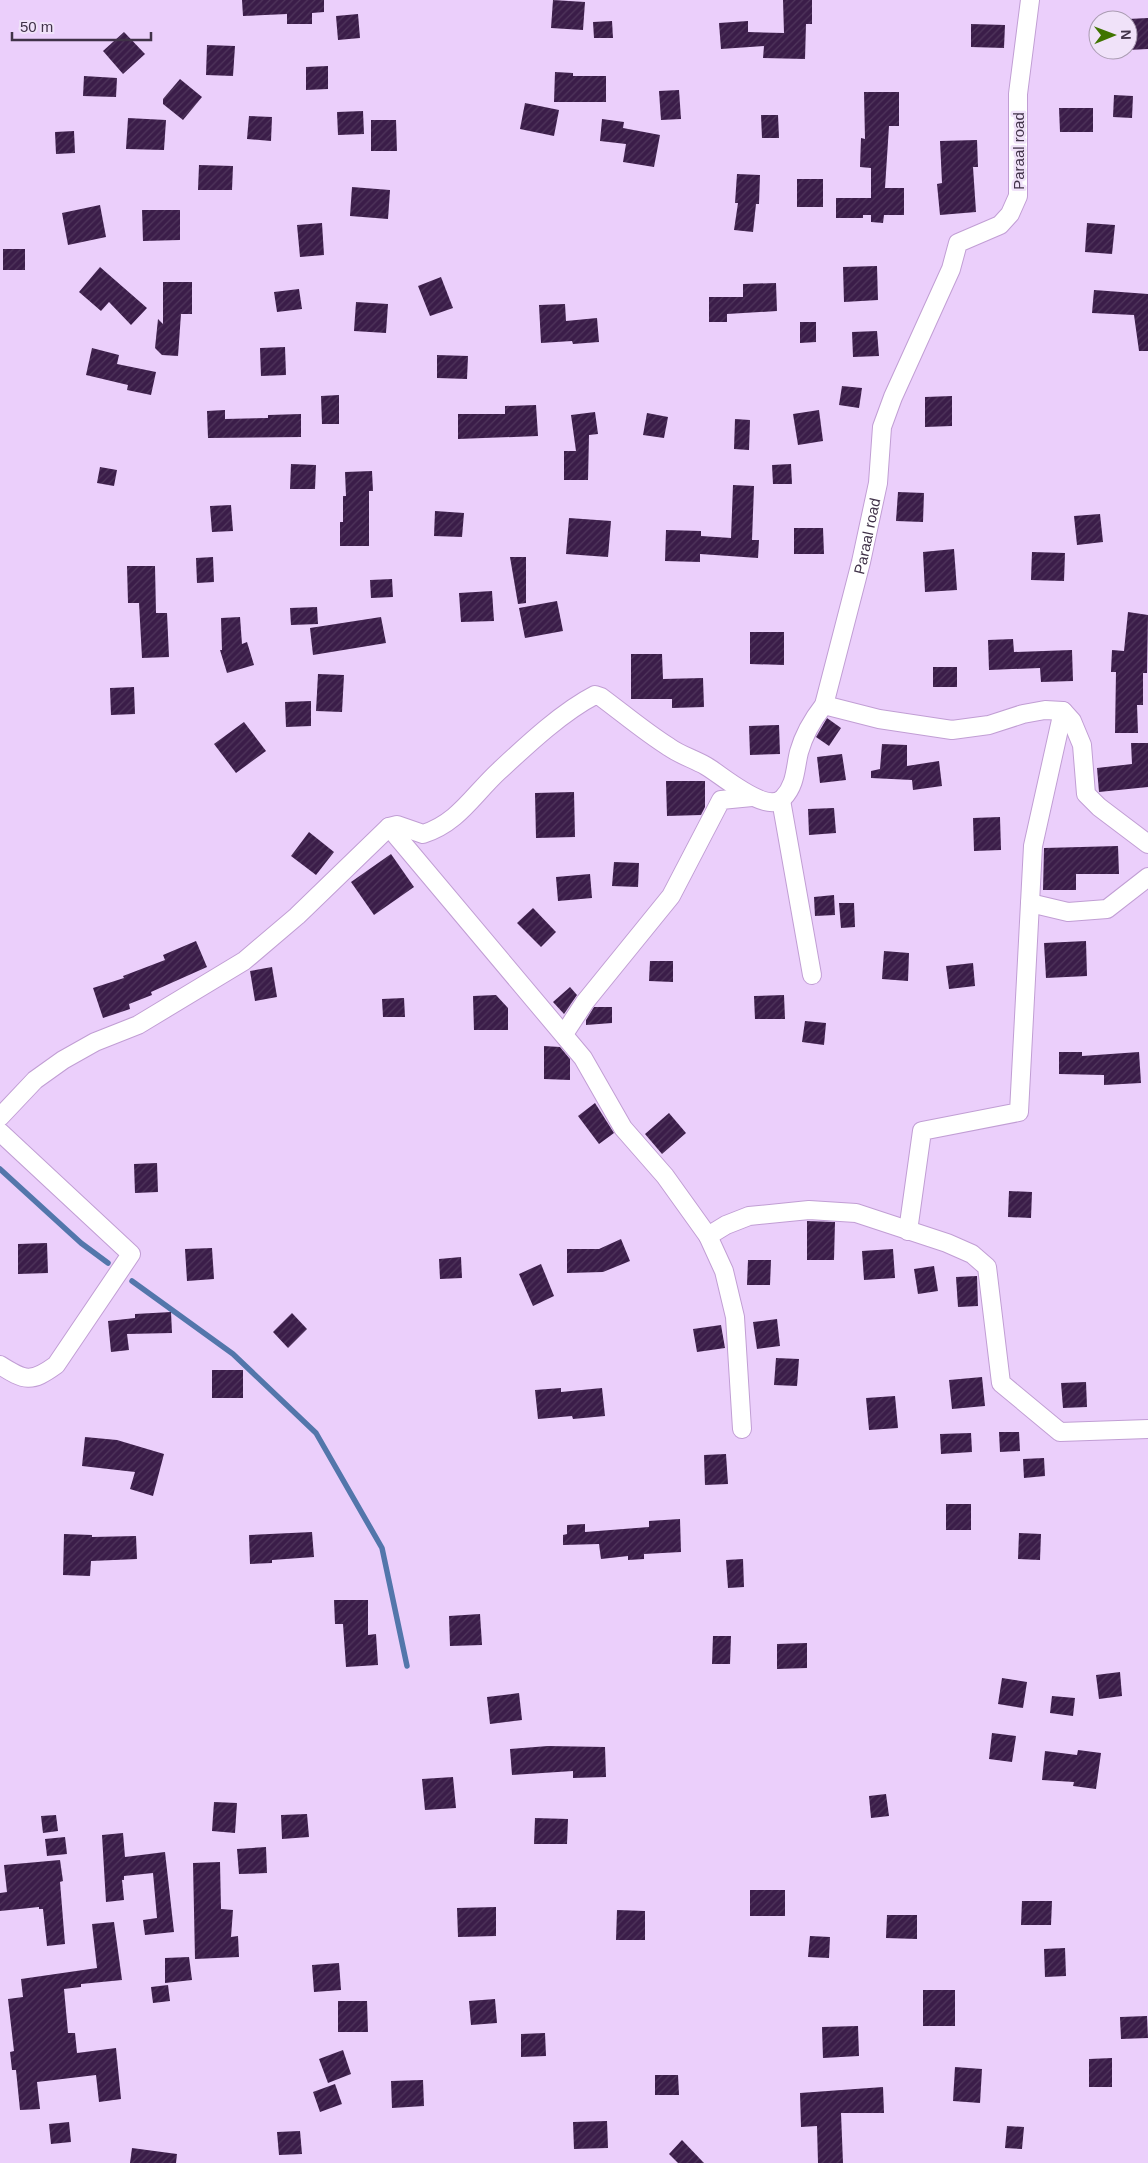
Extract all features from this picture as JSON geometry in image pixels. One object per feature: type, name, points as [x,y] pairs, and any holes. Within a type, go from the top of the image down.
[{"type":"street","name":"Paraal road","points":[[781,800],[788,792],[794,780],[799,751],[812,721],[824,704],[861,562],[878,483],[882,427],[890,404],[951,269],[958,243],[1000,225],[1010,214],[1018,196],[1018,94],[1030,0]]},
{"type":"street","points":[[0,1117],[36,1080],[63,1060],[95,1042],[138,1025],[244,961],[297,916],[389,827],[397,825],[423,834],[448,824],[498,772],[578,704],[595,695],[601,697],[670,748],[706,766],[752,797]]},
{"type":"street","points":[[824,704],[879,719],[952,730],[989,725],[1023,714],[1045,710],[1063,711],[1072,721],[1082,745],[1086,794],[1099,807],[1148,844]]},
{"type":"street","points":[[908,1231],[922,1131],[1019,1112],[1033,846],[1063,711]]},
{"type":"street","points":[[564,1034],[585,1002],[671,896],[721,800],[752,797],[772,802],[781,800],[812,975]]},
{"type":"street","points":[[389,827],[457,911],[583,1058],[622,1128],[665,1176],[708,1236],[724,1271],[735,1318],[742,1429]]},
{"type":"street","points":[[1030,902],[1068,912],[1107,909],[1148,878]]},
{"type":"street","points":[[0,1132],[131,1254],[56,1365],[40,1377],[22,1378],[0,1365]]},
{"type":"street","points":[[708,1236],[726,1225],[749,1216],[809,1210],[856,1213],[972,1254],[987,1267],[1001,1383],[1060,1432],[1148,1429]]},
{"type":"building","points":[[242,0],[324,0],[324,12],[312,13],[312,24],[287,24],[287,14],[243,16]]},
{"type":"building","points":[[553,0],[585,2],[583,30],[551,28]]},
{"type":"building","points":[[783,0],[812,0],[812,24],[806,24],[805,59],[763,58],[764,46],[721,49],[719,23],[748,21],[748,32],[784,33]]},
{"type":"building","points":[[358,14],[360,38],[338,40],[336,16]]},
{"type":"building","points":[[1138,18],[1148,18],[1148,49],[1138,50]]},
{"type":"building","points":[[612,21],[613,38],[594,38],[593,22]]},
{"type":"building","points":[[971,24],[1005,25],[1004,48],[971,47]]},
{"type":"building","points":[[124,32],[145,54],[123,74],[103,51]]},
{"type":"building","points":[[207,45],[235,46],[233,76],[206,75]]},
{"type":"building","points":[[328,66],[328,89],[306,90],[306,67]]},
{"type":"building","points":[[555,72],[573,73],[573,76],[606,76],[606,102],[554,102]]},
{"type":"building","points":[[84,76],[117,78],[116,97],[83,96]]},
{"type":"building","points":[[180,79],[202,97],[183,120],[163,104],[163,99]]},
{"type":"building","points":[[679,90],[681,119],[661,120],[659,91]]},
{"type":"building","points":[[864,92],[899,92],[899,126],[889,126],[885,188],[904,188],[904,215],[884,215],[883,223],[871,222],[871,215],[863,215],[863,218],[836,218],[836,198],[871,198],[871,168],[860,167],[861,138],[865,139]]},
{"type":"building","points":[[1114,95],[1133,96],[1132,118],[1113,117]]},
{"type":"building","points":[[525,103],[559,110],[554,136],[520,129]]},
{"type":"building","points":[[1059,108],[1093,108],[1093,132],[1060,132]]},
{"type":"building","points":[[363,111],[364,134],[338,135],[337,112]]},
{"type":"building","points":[[761,115],[778,115],[779,138],[762,138]]},
{"type":"building","points":[[249,116],[272,117],[271,141],[247,139]]},
{"type":"building","points":[[128,118],[166,120],[164,150],[126,149]]},
{"type":"building","points":[[602,119],[624,122],[623,128],[660,135],[654,167],[623,162],[626,144],[600,141]]},
{"type":"building","points":[[371,120],[396,120],[397,151],[371,151]]},
{"type":"building","points":[[74,131],[75,153],[56,154],[55,132]]},
{"type":"building","points":[[977,140],[978,167],[973,167],[976,212],[940,215],[937,184],[942,183],[940,141]]},
{"type":"building","points":[[199,165],[233,166],[232,190],[198,190]]},
{"type":"building","points":[[737,174],[760,175],[759,204],[756,204],[753,232],[734,230],[738,203],[735,203]]},
{"type":"building","points":[[797,179],[823,179],[823,207],[797,207]]},
{"type":"building","points":[[352,187],[390,190],[388,219],[350,216]]},
{"type":"building","points":[[100,205],[106,237],[68,245],[62,213]]},
{"type":"building","points":[[142,210],[180,210],[180,240],[143,241]]},
{"type":"building","points":[[322,223],[324,255],[300,257],[297,225]]},
{"type":"building","points":[[1087,223],[1115,225],[1112,254],[1085,252]]},
{"type":"building","points":[[3,249],[25,249],[25,270],[3,270]]},
{"type":"building","points":[[877,266],[878,300],[844,302],[843,267]]},
{"type":"building","points":[[100,267],[147,308],[131,325],[109,302],[101,311],[79,292]]},
{"type":"building","points":[[441,277],[453,308],[430,316],[418,286]]},
{"type":"building","points":[[163,282],[192,282],[192,314],[181,314],[178,356],[162,355],[155,348],[158,319],[163,324]]},
{"type":"building","points":[[776,283],[777,311],[727,314],[727,322],[709,322],[709,297],[743,297],[743,284]]},
{"type":"building","points":[[299,289],[302,309],[277,312],[274,292]]},
{"type":"building","points":[[1094,290],[1148,294],[1148,351],[1139,351],[1134,315],[1092,313]]},
{"type":"building","points":[[356,302],[388,304],[386,333],[354,331]]},
{"type":"building","points":[[565,304],[566,321],[597,318],[599,342],[573,344],[572,341],[541,343],[539,305]]},
{"type":"building","points":[[800,322],[816,322],[816,342],[800,343]]},
{"type":"building","points":[[877,331],[879,356],[853,357],[852,332]]},
{"type":"building","points":[[285,347],[286,375],[261,376],[260,348]]},
{"type":"building","points":[[92,348],[119,355],[117,364],[156,372],[151,395],[127,390],[128,385],[86,375]]},
{"type":"building","points":[[437,355],[468,356],[467,379],[437,378]]},
{"type":"building","points":[[842,386],[862,388],[859,408],[839,405]]},
{"type":"building","points":[[339,395],[339,424],[322,424],[321,396]]},
{"type":"building","points":[[952,396],[952,426],[925,427],[925,397]]},
{"type":"building","points":[[536,405],[538,436],[458,439],[458,414],[505,414],[505,406]]},
{"type":"building","points":[[225,410],[225,419],[268,418],[268,415],[301,414],[301,437],[208,438],[207,411]]},
{"type":"building","points":[[819,410],[823,441],[798,445],[793,414]]},
{"type":"building","points":[[595,412],[598,434],[589,435],[588,480],[564,480],[564,451],[576,451],[571,415]]},
{"type":"building","points":[[647,413],[668,417],[664,438],[643,435]]},
{"type":"building","points":[[735,419],[750,420],[749,450],[734,449]]},
{"type":"building","points":[[291,464],[316,465],[315,489],[290,489]]},
{"type":"building","points":[[791,464],[792,484],[773,484],[772,465]]},
{"type":"building","points":[[100,467],[117,470],[114,486],[97,483]]},
{"type":"building","points":[[372,471],[373,491],[369,491],[369,546],[340,546],[340,522],[343,522],[343,496],[346,496],[345,472]]},
{"type":"building","points":[[733,485],[754,486],[752,540],[759,540],[758,558],[700,554],[700,562],[665,561],[666,530],[701,531],[701,536],[731,538]]},
{"type":"building","points":[[898,492],[924,493],[923,522],[896,521]]},
{"type":"building","points":[[231,505],[233,531],[212,532],[210,506]]},
{"type":"building","points":[[435,511],[464,513],[462,537],[434,536]]},
{"type":"building","points":[[1100,514],[1103,542],[1077,545],[1074,516]]},
{"type":"building","points":[[569,518],[611,521],[608,557],[566,554]]},
{"type":"building","points":[[794,528],[823,528],[824,554],[794,554]]},
{"type":"building","points":[[954,549],[957,590],[925,592],[923,552]]},
{"type":"building","points":[[1032,552],[1065,553],[1064,581],[1031,580]]},
{"type":"building","points":[[213,557],[214,582],[197,583],[196,558]]},
{"type":"building","points":[[510,557],[526,557],[526,603],[518,604]]},
{"type":"building","points":[[127,566],[155,566],[156,613],[167,613],[169,657],[142,658],[139,603],[128,603]]},
{"type":"building","points":[[392,579],[393,597],[371,598],[370,580]]},
{"type":"building","points":[[492,591],[494,621],[461,622],[459,593]]},
{"type":"building","points":[[557,601],[563,631],[525,638],[519,608]]},
{"type":"building","points":[[317,607],[318,624],[291,625],[290,608]]},
{"type":"building","points":[[1128,612],[1148,615],[1147,673],[1143,673],[1143,705],[1137,705],[1138,733],[1115,733],[1116,672],[1111,672],[1112,650],[1124,651]]},
{"type":"building","points":[[240,617],[242,644],[247,642],[254,665],[227,673],[220,650],[222,650],[221,618]]},
{"type":"building","points":[[381,617],[386,643],[313,655],[310,628]]},
{"type":"building","points":[[750,632],[784,632],[784,665],[750,664]]},
{"type":"building","points":[[1013,639],[1014,652],[1072,650],[1073,681],[1041,682],[1040,668],[989,670],[988,640]]},
{"type":"building","points":[[631,654],[662,654],[663,679],[703,678],[704,707],[672,708],[672,699],[631,699]]},
{"type":"building","points":[[933,667],[957,667],[957,687],[933,687]]},
{"type":"building","points":[[318,674],[344,675],[342,712],[316,711]]},
{"type":"building","points":[[134,687],[135,714],[111,715],[110,688]]},
{"type":"building","points":[[311,701],[311,726],[286,727],[285,702]]},
{"type":"building","points":[[827,718],[841,728],[829,746],[816,737]]},
{"type":"building","points":[[244,722],[266,751],[236,773],[214,744]]},
{"type":"building","points":[[779,725],[780,754],[750,755],[749,726]]},
{"type":"building","points":[[1131,743],[1148,743],[1148,787],[1099,792],[1097,768],[1132,764]]},
{"type":"building","points":[[882,744],[907,745],[907,766],[939,761],[942,786],[913,790],[912,780],[871,778],[871,771],[880,769]]},
{"type":"building","points":[[842,754],[846,780],[820,783],[817,757]]},
{"type":"building","points":[[666,781],[705,781],[705,807],[701,815],[667,816]]},
{"type":"building","points":[[574,792],[575,837],[536,838],[535,793]]},
{"type":"building","points":[[834,808],[836,833],[809,835],[808,809]]},
{"type":"building","points":[[1000,817],[1001,850],[974,851],[973,818]]},
{"type":"building","points":[[309,832],[334,852],[316,875],[291,856]]},
{"type":"building","points":[[1118,846],[1119,874],[1076,874],[1076,890],[1043,890],[1044,848]]},
{"type":"building","points":[[391,854],[414,887],[374,915],[351,882]]},
{"type":"building","points":[[614,862],[639,863],[638,887],[612,886]]},
{"type":"building","points":[[590,874],[592,898],[558,901],[556,877]]},
{"type":"building","points":[[834,895],[835,915],[815,916],[814,897]]},
{"type":"building","points":[[839,903],[854,903],[855,927],[841,928]]},
{"type":"building","points":[[533,908],[556,932],[541,947],[517,923]]},
{"type":"building","points":[[196,941],[207,967],[151,992],[152,995],[129,1004],[130,1009],[103,1018],[93,988],[124,978],[123,976],[165,960],[163,955]]},
{"type":"building","points":[[1086,941],[1087,976],[1046,978],[1044,943]]},
{"type":"building","points":[[884,951],[909,953],[908,981],[882,979]]},
{"type":"building","points":[[650,961],[673,961],[673,982],[649,981]]},
{"type":"building","points":[[973,963],[975,986],[949,989],[946,966]]},
{"type":"building","points":[[272,967],[277,997],[255,1001],[250,971]]},
{"type":"building","points":[[570,987],[577,995],[564,1014],[553,1002]]},
{"type":"building","points":[[496,995],[508,1008],[508,1030],[474,1030],[473,996]]},
{"type":"building","points":[[784,995],[785,1019],[755,1019],[754,996]]},
{"type":"building","points":[[404,998],[405,1017],[383,1017],[382,999]]},
{"type":"building","points":[[594,1007],[612,1007],[612,1023],[586,1025],[586,1020]]},
{"type":"building","points":[[805,1021],[826,1023],[824,1045],[802,1042]]},
{"type":"building","points":[[544,1046],[560,1047],[570,1059],[570,1080],[544,1079]]},
{"type":"building","points":[[1059,1052],[1082,1052],[1082,1056],[1139,1052],[1141,1083],[1104,1085],[1104,1075],[1059,1074]]},
{"type":"building","points":[[595,1103],[614,1133],[599,1144],[578,1116]]},
{"type":"building","points":[[669,1113],[686,1133],[662,1154],[645,1134]]},
{"type":"building","points":[[157,1163],[158,1192],[135,1193],[134,1164]]},
{"type":"building","points":[[1009,1191],[1032,1192],[1031,1218],[1008,1217]]},
{"type":"building","points":[[807,1221],[835,1222],[834,1260],[807,1260]]},
{"type":"building","points":[[621,1239],[630,1261],[603,1272],[567,1273],[567,1249],[599,1249]]},
{"type":"building","points":[[47,1243],[48,1273],[18,1274],[18,1244]]},
{"type":"building","points":[[212,1248],[214,1279],[187,1281],[185,1249]]},
{"type":"building","points":[[893,1249],[895,1278],[864,1280],[862,1251]]},
{"type":"building","points":[[461,1257],[462,1278],[440,1279],[439,1259]]},
{"type":"building","points":[[748,1260],[771,1260],[770,1285],[747,1285]]},
{"type":"building","points":[[541,1264],[554,1296],[533,1306],[519,1274]]},
{"type":"building","points":[[934,1266],[938,1291],[918,1294],[914,1269]]},
{"type":"building","points":[[977,1276],[978,1306],[958,1307],[956,1277]]},
{"type":"building","points":[[171,1312],[172,1333],[127,1334],[129,1350],[111,1352],[108,1321],[135,1318],[135,1314]]},
{"type":"building","points":[[292,1313],[307,1329],[288,1348],[273,1332]]},
{"type":"building","points":[[777,1319],[780,1346],[757,1349],[753,1322]]},
{"type":"building","points":[[721,1325],[725,1348],[697,1352],[693,1329]]},
{"type":"building","points":[[776,1358],[799,1359],[797,1386],[774,1385]]},
{"type":"building","points":[[212,1370],[243,1370],[243,1398],[212,1398]]},
{"type":"building","points":[[982,1377],[985,1406],[952,1409],[949,1380]]},
{"type":"building","points":[[1086,1382],[1087,1407],[1063,1408],[1061,1383]]},
{"type":"building","points":[[561,1388],[561,1392],[602,1388],[605,1416],[573,1419],[572,1416],[538,1419],[535,1390]]},
{"type":"building","points":[[895,1396],[898,1428],[869,1430],[866,1398]]},
{"type":"building","points":[[999,1432],[1019,1432],[1020,1451],[1000,1452]]},
{"type":"building","points":[[971,1433],[972,1452],[941,1454],[940,1434]]},
{"type":"building","points":[[85,1437],[117,1440],[164,1454],[153,1496],[130,1489],[135,1472],[82,1466]]},
{"type":"building","points":[[726,1454],[728,1484],[705,1485],[704,1455]]},
{"type":"building","points":[[1044,1458],[1045,1476],[1024,1478],[1023,1459]]},
{"type":"building","points":[[946,1504],[971,1504],[971,1530],[946,1530]]},
{"type":"building","points":[[680,1519],[681,1552],[644,1554],[644,1559],[628,1560],[628,1556],[601,1559],[599,1544],[563,1545],[563,1535],[567,1534],[567,1525],[585,1524],[585,1532],[649,1527],[649,1521]]},
{"type":"building","points":[[312,1532],[314,1557],[272,1560],[272,1563],[250,1564],[249,1535]]},
{"type":"building","points":[[1019,1533],[1041,1534],[1040,1560],[1018,1559]]},
{"type":"building","points":[[64,1534],[92,1535],[92,1537],[136,1536],[137,1559],[91,1561],[90,1576],[63,1575]]},
{"type":"building","points":[[743,1559],[744,1587],[728,1588],[726,1560]]},
{"type":"building","points":[[334,1600],[368,1600],[368,1635],[376,1634],[378,1665],[346,1667],[343,1624],[335,1624]]},
{"type":"building","points":[[480,1614],[482,1645],[450,1646],[449,1616]]},
{"type":"building","points":[[713,1636],[731,1636],[730,1664],[712,1664]]},
{"type":"building","points":[[807,1643],[807,1668],[777,1669],[777,1644]]},
{"type":"building","points":[[1120,1672],[1122,1696],[1099,1699],[1096,1675]]},
{"type":"building","points":[[1002,1678],[1027,1682],[1023,1708],[998,1704]]},
{"type":"building","points":[[519,1693],[522,1720],[490,1724],[487,1697]]},
{"type":"building","points":[[1052,1696],[1075,1698],[1073,1716],[1050,1713]]},
{"type":"building","points":[[992,1733],[1016,1736],[1012,1762],[989,1759]]},
{"type":"building","points":[[548,1746],[605,1747],[606,1777],[573,1778],[573,1771],[512,1775],[510,1749]]},
{"type":"building","points":[[1078,1750],[1101,1753],[1096,1789],[1073,1786],[1074,1782],[1042,1780],[1045,1751],[1077,1755]]},
{"type":"building","points":[[453,1777],[456,1808],[425,1810],[422,1779]]},
{"type":"building","points":[[886,1794],[889,1816],[871,1818],[869,1796]]},
{"type":"building","points":[[214,1802],[237,1803],[235,1833],[212,1831]]},
{"type":"building","points":[[307,1814],[309,1837],[282,1839],[281,1815]]},
{"type":"building","points":[[56,1815],[58,1831],[43,1833],[41,1816]]},
{"type":"building","points":[[535,1818],[568,1819],[567,1844],[534,1844]]},
{"type":"building","points":[[123,1833],[125,1857],[165,1852],[174,1932],[145,1935],[143,1920],[157,1918],[153,1873],[124,1876],[124,1880],[122,1880],[124,1900],[106,1902],[102,1835]]},
{"type":"building","points":[[65,1837],[67,1854],[47,1856],[45,1839]]},
{"type":"building","points":[[266,1847],[267,1873],[239,1874],[237,1849]]},
{"type":"building","points":[[60,1860],[63,1881],[60,1882],[65,1944],[47,1946],[43,1909],[39,1909],[39,1907],[0,1911],[0,1893],[7,1892],[4,1865]]},
{"type":"building","points":[[220,1862],[221,1909],[233,1910],[231,1937],[238,1936],[239,1957],[195,1959],[193,1863]]},
{"type":"building","points":[[750,1890],[785,1890],[785,1916],[750,1916]]},
{"type":"building","points":[[1022,1901],[1052,1901],[1051,1925],[1021,1925]]},
{"type":"building","points":[[496,1907],[496,1936],[458,1937],[457,1908]]},
{"type":"building","points":[[617,1910],[645,1911],[645,1940],[616,1940]]},
{"type":"building","points":[[887,1915],[917,1915],[917,1939],[886,1938]]},
{"type":"building","points":[[114,1922],[122,1980],[81,1984],[81,1987],[64,1989],[68,2033],[75,2033],[77,2053],[116,2048],[121,2099],[99,2102],[96,2075],[37,2082],[40,2109],[20,2110],[16,2070],[12,2070],[10,2052],[14,2051],[8,1999],[23,1997],[21,1979],[97,1968],[92,1924]]},
{"type":"building","points":[[810,1936],[830,1937],[829,1958],[808,1957]]},
{"type":"building","points":[[1065,1948],[1066,1976],[1045,1977],[1044,1949]]},
{"type":"building","points":[[189,1957],[192,1980],[165,1983],[165,1958]]},
{"type":"building","points":[[339,1963],[341,1990],[314,1992],[312,1965]]},
{"type":"building","points":[[168,1985],[170,2001],[153,2003],[151,1987]]},
{"type":"building","points":[[923,1990],[955,1990],[955,2026],[923,2026]]},
{"type":"building","points":[[495,1999],[497,2023],[471,2025],[469,2001]]},
{"type":"building","points":[[338,2001],[367,2001],[368,2032],[338,2032]]},
{"type":"building","points":[[1147,2016],[1148,2038],[1121,2039],[1120,2017]]},
{"type":"building","points":[[858,2026],[859,2056],[823,2058],[822,2027]]},
{"type":"building","points":[[545,2033],[546,2056],[521,2057],[521,2034]]},
{"type":"building","points":[[343,2050],[351,2074],[328,2083],[319,2059]]},
{"type":"building","points":[[1112,2058],[1112,2087],[1089,2087],[1089,2059]]},
{"type":"building","points":[[955,2067],[982,2069],[980,2103],[953,2101]]},
{"type":"building","points":[[655,2075],[678,2075],[679,2095],[655,2095]]},
{"type":"building","points":[[423,2080],[424,2106],[392,2108],[391,2081]]},
{"type":"building","points":[[335,2084],[342,2104],[320,2112],[313,2092]]},
{"type":"building","points":[[883,2087],[884,2113],[841,2113],[843,2163],[818,2163],[817,2126],[801,2127],[800,2093]]},
{"type":"building","points":[[607,2121],[608,2148],[574,2149],[573,2122]]},
{"type":"building","points":[[69,2122],[71,2142],[51,2144],[49,2124]]},
{"type":"building","points":[[1007,2126],[1024,2127],[1022,2149],[1005,2148]]},
{"type":"building","points":[[300,2131],[302,2154],[279,2155],[277,2132]]},
{"type":"building","points":[[682,2140],[704,2163],[678,2163],[669,2154]]},
{"type":"building","points":[[132,2148],[177,2154],[176,2163],[130,2163]]},
{"type":"waterway","points":[[0,1169],[81,1243],[108,1263]]},
{"type":"waterway","points":[[132,1281],[233,1354],[316,1433],[382,1548],[407,1666]]}]
